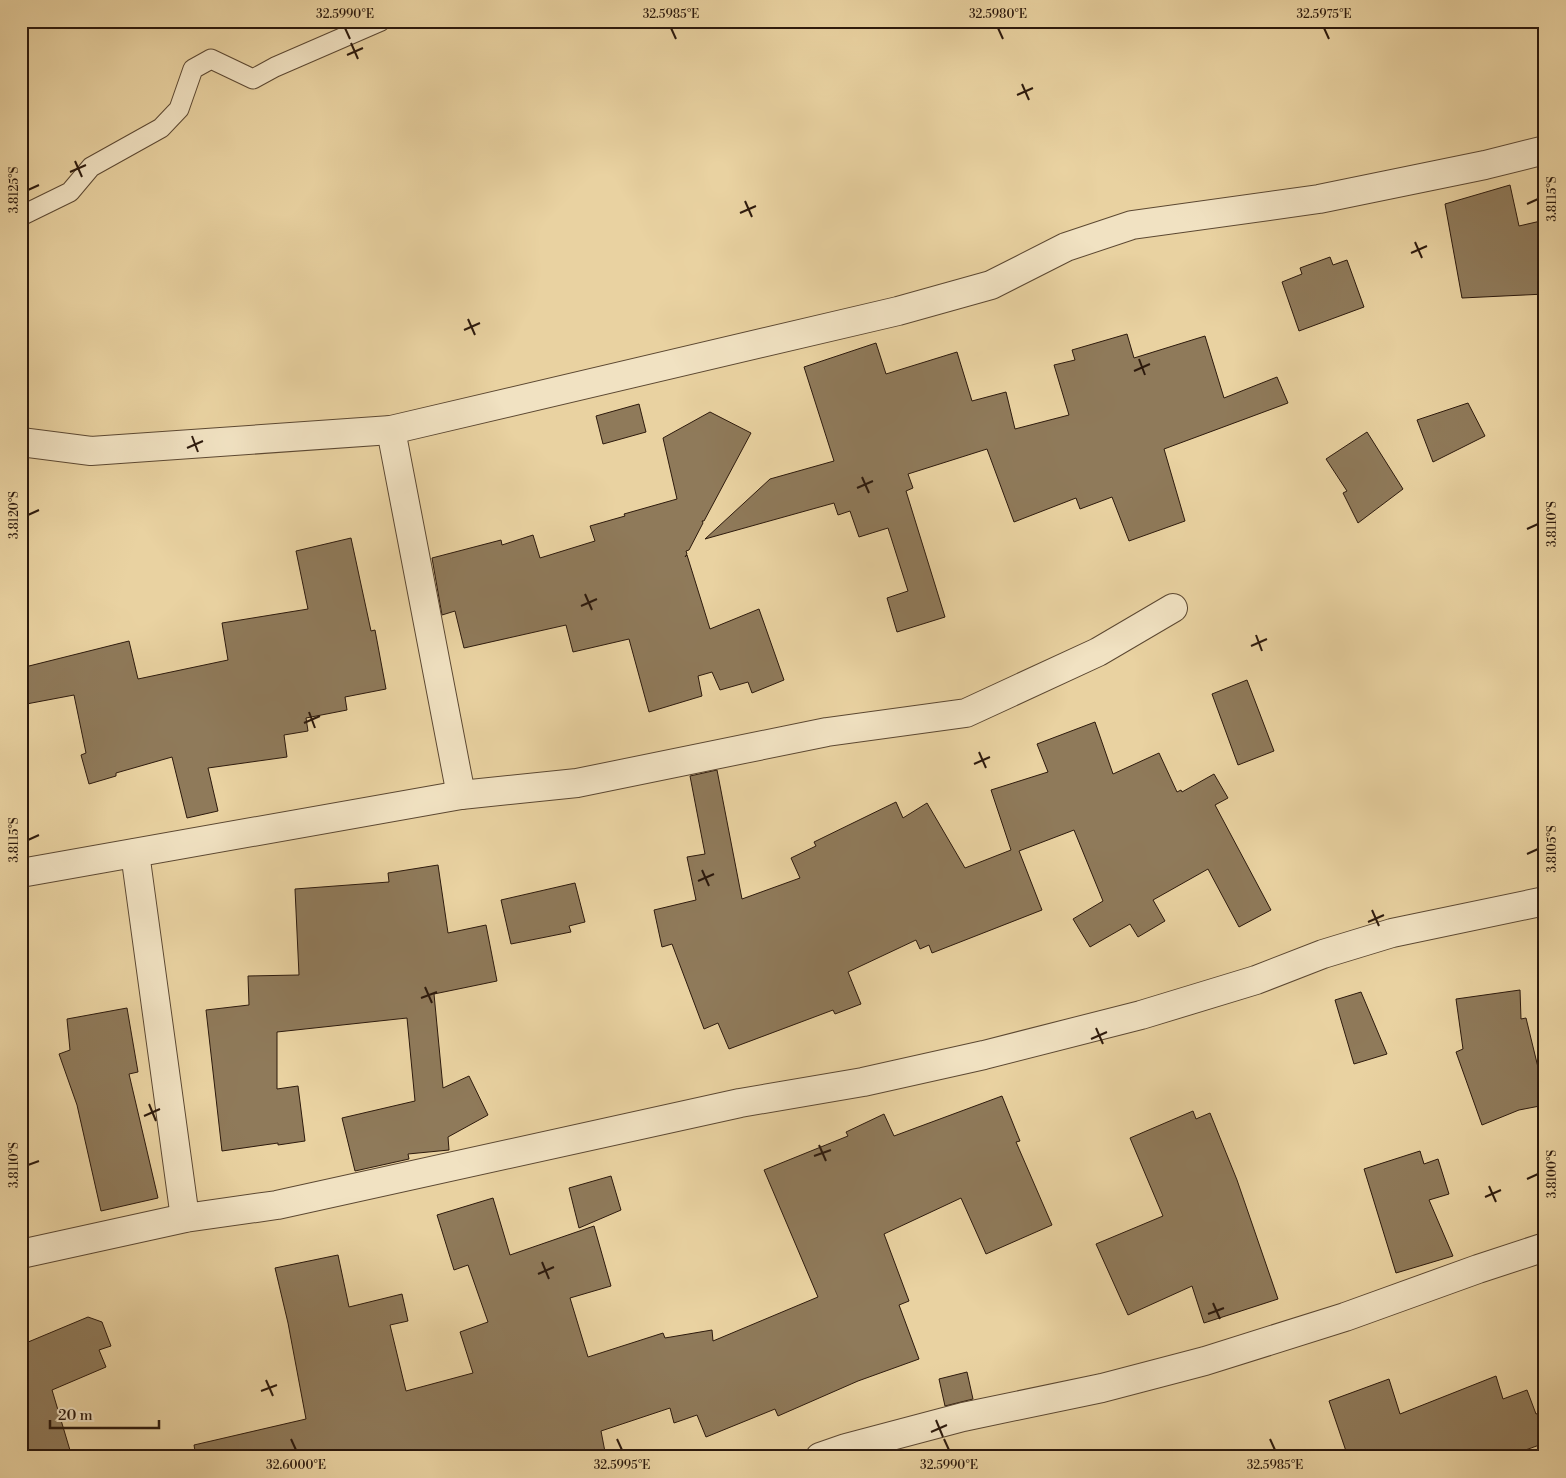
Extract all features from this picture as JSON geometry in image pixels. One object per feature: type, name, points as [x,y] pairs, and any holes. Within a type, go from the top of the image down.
[{"type":"street","points":[[21,442],[92,451],[391,430],[898,311],[991,284],[1066,247],[1132,225],[1319,199],[1485,165],[1545,150]]},
{"type":"street","points":[[391,430],[461,795]]},
{"type":"street","points":[[21,873],[461,795],[576,783],[827,732],[966,713],[1098,652],[1173,608]]},
{"type":"street","points":[[135,853],[185,1218]]},
{"type":"street","points":[[21,1254],[185,1218],[277,1204],[740,1104],[863,1082],[984,1055],[1150,1013],[1256,980],[1323,954],[1392,932],[1545,901]]},
{"type":"street","points":[[820,1457],[963,1416],[1102,1388],[1205,1361],[1346,1317],[1545,1247]]},
{"type":"lane","points":[[21,216],[70,192],[91,167],[161,128],[179,109],[193,69],[210,59],[253,79],[275,67],[381,21]]},
{"type":"building","points":[[1510,185],[1519,226],[1545,220],[1545,294],[1462,298],[1445,204]]},
{"type":"building","points":[[1330,257],[1333,265],[1347,260],[1364,307],[1299,331],[1282,282],[1302,274],[1300,268]]},
{"type":"building","points":[[1127,334],[1134,358],[1205,336],[1224,398],[1277,377],[1288,403],[1164,449],[1185,521],[1129,541],[1112,497],[1080,509],[1076,498],[1014,522],[987,449],[908,474],[913,488],[906,491],[945,617],[897,632],[887,598],[908,591],[888,528],[859,537],[850,511],[838,515],[834,503],[705,539],[770,479],[834,461],[804,367],[876,343],[886,374],[957,352],[972,401],[1006,392],[1015,429],[1069,415],[1054,365],[1075,360],[1072,350]]},
{"type":"building","points":[[1468,403],[1485,436],[1433,462],[1417,420]]},
{"type":"building","points":[[639,404],[646,432],[603,444],[596,416]]},
{"type":"building","points":[[710,412],[751,433],[704,521],[702,521],[703,523],[689,550],[686,551],[685,557],[687,555],[710,629],[759,609],[784,680],[752,693],[748,682],[720,690],[712,672],[698,676],[702,696],[649,712],[629,639],[573,652],[566,625],[464,648],[455,611],[442,615],[432,558],[501,540],[502,545],[533,535],[540,558],[595,541],[590,526],[677,499],[663,438]]},
{"type":"building","points":[[1367,432],[1403,489],[1358,523],[1343,493],[1347,491],[1326,459]]},
{"type":"building","points":[[351,538],[371,631],[375,630],[386,689],[345,697],[347,710],[306,718],[308,731],[284,735],[287,757],[208,768],[218,811],[187,818],[172,757],[116,773],[116,776],[89,784],[81,755],[86,753],[74,695],[21,705],[21,668],[129,641],[138,679],[228,660],[222,623],[308,609],[296,551]]},
{"type":"building","points":[[1247,680],[1274,751],[1238,765],[1212,694]]},
{"type":"building","points":[[1095,722],[1113,774],[1159,753],[1177,792],[1181,790],[1182,792],[1214,774],[1228,798],[1215,805],[1271,910],[1239,927],[1208,869],[1153,900],[1165,921],[1138,937],[1130,924],[1090,947],[1073,919],[1103,901],[1074,830],[1019,851],[1042,910],[932,953],[929,945],[920,949],[916,940],[848,972],[861,1004],[835,1014],[833,1010],[729,1049],[718,1023],[704,1029],[672,944],[662,947],[654,910],[696,900],[687,857],[705,854],[690,776],[717,770],[742,899],[800,878],[791,858],[816,846],[814,842],[896,802],[903,818],[927,803],[965,868],[1011,850],[991,790],[1048,772],[1037,744]]},
{"type":"building","points":[[438,865],[448,933],[486,925],[497,981],[434,994],[443,1088],[469,1076],[488,1115],[448,1137],[449,1150],[408,1154],[409,1159],[355,1171],[342,1118],[415,1101],[407,1018],[277,1032],[277,1089],[298,1086],[305,1141],[222,1151],[206,1010],[249,1005],[248,976],[299,975],[295,889],[389,882],[388,873]]},
{"type":"building","points":[[575,883],[585,922],[569,926],[571,932],[511,944],[501,900]]},
{"type":"building","points":[[1520,990],[1521,1019],[1526,1018],[1545,1096],[1545,1105],[1519,1110],[1482,1125],[1456,1052],[1463,1049],[1456,999]]},
{"type":"building","points":[[1361,992],[1387,1054],[1354,1064],[1335,1000]]},
{"type":"building","points":[[127,1008],[138,1072],[129,1074],[158,1198],[101,1211],[77,1105],[59,1054],[70,1050],[67,1019]]},
{"type":"building","points":[[1002,1096],[1020,1141],[1016,1142],[1052,1225],[986,1254],[961,1198],[884,1234],[909,1301],[899,1305],[919,1359],[858,1381],[778,1416],[775,1409],[706,1437],[697,1415],[674,1423],[670,1408],[601,1431],[606,1457],[196,1457],[194,1445],[306,1419],[288,1323],[275,1268],[338,1255],[349,1307],[402,1294],[408,1321],[390,1325],[406,1391],[473,1373],[460,1332],[488,1322],[468,1265],[454,1270],[437,1215],[493,1198],[510,1255],[594,1226],[611,1286],[570,1298],[588,1357],[663,1333],[665,1338],[712,1330],[713,1341],[818,1297],[764,1170],[848,1136],[846,1132],[884,1114],[894,1136]]},
{"type":"building","points":[[1193,1111],[1196,1119],[1210,1113],[1237,1180],[1278,1299],[1204,1323],[1192,1286],[1128,1315],[1096,1244],[1163,1216],[1130,1138]]},
{"type":"building","points":[[1420,1151],[1424,1164],[1438,1159],[1449,1194],[1429,1200],[1453,1256],[1396,1273],[1364,1169]]},
{"type":"building","points":[[611,1176],[621,1210],[579,1228],[569,1188]]},
{"type":"building","points":[[88,1317],[102,1322],[111,1346],[99,1350],[106,1367],[52,1390],[72,1457],[21,1457],[21,1345]]},
{"type":"building","points":[[967,1372],[973,1399],[945,1406],[939,1379]]},
{"type":"building","points":[[1496,1376],[1503,1399],[1527,1390],[1536,1414],[1545,1411],[1545,1443],[1506,1457],[1348,1457],[1329,1401],[1389,1379],[1400,1414]]}]
